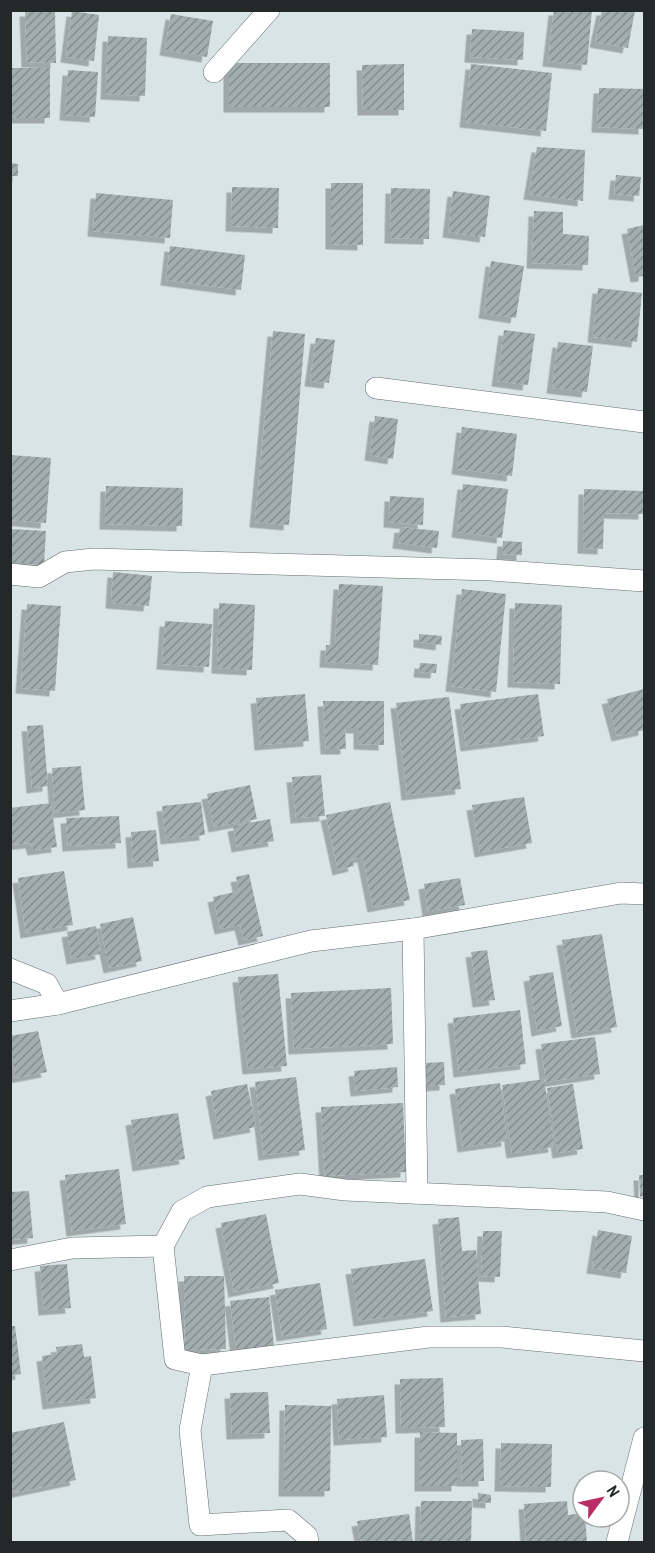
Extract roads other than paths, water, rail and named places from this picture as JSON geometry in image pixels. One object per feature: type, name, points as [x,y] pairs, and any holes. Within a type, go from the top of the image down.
[{"type":"street","points":[[214,72],[269,10]]},
{"type":"street","points":[[376,388],[645,422]]},
{"type":"street","points":[[10,574],[39,577],[65,562],[94,559],[491,570],[645,581]]},
{"type":"street","points":[[10,1011],[58,1004],[311,941],[413,929],[621,893],[645,894]]},
{"type":"street","points":[[413,929],[417,1193]]},
{"type":"street","points":[[10,969],[47,984],[58,1004]]},
{"type":"street","points":[[645,1210],[607,1202],[345,1190],[300,1184],[207,1197],[182,1211],[163,1246],[175,1359],[202,1365],[429,1337],[502,1337],[645,1351]]},
{"type":"street","points":[[10,1260],[72,1248],[163,1246]]},
{"type":"street","points":[[202,1365],[190,1430],[200,1525],[288,1520],[307,1536],[308,1542]]},
{"type":"street","points":[[617,1542],[645,1438]]}]
